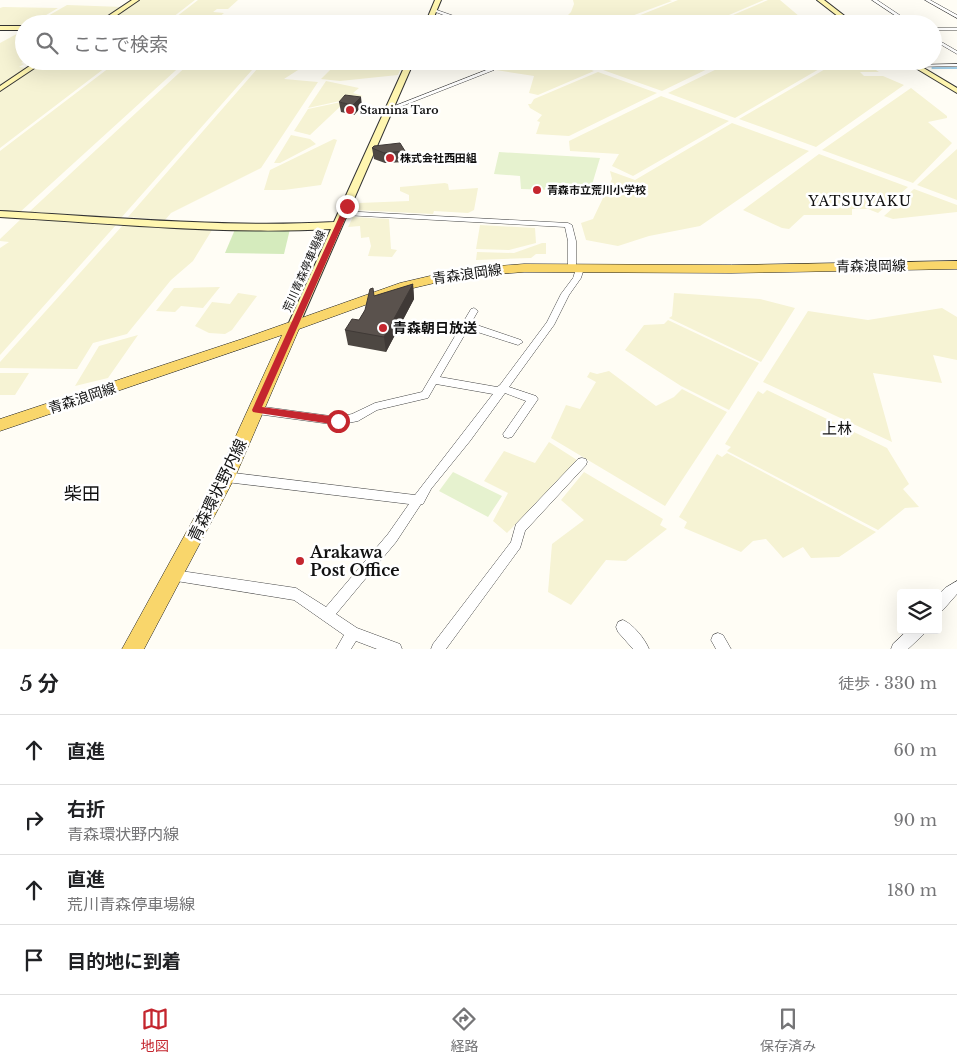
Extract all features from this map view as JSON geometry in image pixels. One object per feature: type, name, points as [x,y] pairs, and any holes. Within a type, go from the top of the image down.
[{"type":"main road","name":"青森浪岡線","points":[[0,425],[293,327],[405,286],[441,276],[499,269],[957,265]]},
{"type":"main road","name":"青森環状野内線","points":[[133,649],[226,477],[293,327]]},
{"type":"street","points":[[113,15],[136,0]]},
{"type":"street","points":[[432,15],[438,0]]},
{"type":"street","points":[[820,0],[840,15]]},
{"type":"street","points":[[874,0],[897,15]]},
{"type":"street","points":[[927,0],[957,17]]},
{"type":"street","points":[[434,10],[448,15]]},
{"type":"street","points":[[0,28],[15,28]]},
{"type":"street","points":[[942,30],[957,29]]},
{"type":"street","points":[[942,44],[957,53]]},
{"type":"street","points":[[942,65],[957,65]]},
{"type":"street","points":[[0,88],[28,70]]},
{"type":"street","name":"荒川青森停車場線","points":[[293,327],[407,70]]},
{"type":"street","points":[[390,109],[491,70]]},
{"type":"street","points":[[921,70],[957,91]]},
{"type":"street","points":[[327,615],[392,538],[555,318],[576,268],[568,225],[344,212]]},
{"type":"street","points":[[0,214],[191,225],[303,227],[338,225]]},
{"type":"street","points":[[256,410],[338,421],[354,418],[375,407],[425,395],[474,311]]},
{"type":"street","points":[[467,325],[518,342]]},
{"type":"street","points":[[434,380],[500,390],[533,399],[508,434]]},
{"type":"street","points":[[438,649],[516,544],[520,528],[582,462]]},
{"type":"street","points":[[226,477],[419,500]]},
{"type":"street","points":[[174,576],[288,592],[304,599],[353,633],[394,649]]},
{"type":"street","points":[[942,600],[949,592],[957,587]]},
{"type":"street","points":[[623,627],[642,649]]},
{"type":"street","points":[[343,649],[353,633]]},
{"type":"street","points":[[898,649],[914,634]]},
{"type":"shaded area","points":[[139,0],[195,0],[176,15],[116,15]]},
{"type":"shaded area","points":[[198,0],[238,0],[228,9],[217,9],[213,12],[224,13],[222,15],[179,15]]},
{"type":"shaded area","points":[[573,0],[672,1],[634,15],[568,15],[574,4]]},
{"type":"shaded area","points":[[678,0],[764,0],[729,15],[640,15]]},
{"type":"shaded area","points":[[768,0],[780,0],[798,15],[733,15]]},
{"type":"shaded area","points":[[67,5],[123,7],[110,15],[50,15]]},
{"type":"shaded area","points":[[0,8],[58,8],[46,15],[15,15],[15,27],[0,27]]},
{"type":"shaded area","points":[[15,35],[15,70],[24,70],[0,85],[0,43]]},
{"type":"shaded area","points":[[32,70],[102,70],[0,148],[0,91]]},
{"type":"shaded area","points":[[106,70],[176,70],[19,213],[0,211],[0,151]]},
{"type":"shaded area","points":[[182,70],[252,70],[121,218],[29,212]]},
{"type":"shaded area","points":[[256,70],[298,70],[284,79],[318,82],[261,168],[171,213],[165,220],[128,217]]},
{"type":"shaded area","points":[[330,70],[400,70],[398,75],[340,81],[321,79]]},
{"type":"shaded area","points":[[496,70],[594,71],[538,95],[529,93],[534,76]]},
{"type":"shaded area","points":[[603,70],[705,70],[662,91]]},
{"type":"shaded area","points":[[715,70],[818,70],[735,118],[668,93]]},
{"type":"shaded area","points":[[823,70],[876,70],[879,72],[860,72],[864,76],[883,76],[904,85],[816,147],[739,119]]},
{"type":"shaded area","points":[[598,72],[657,93],[569,136],[536,134],[540,122],[537,121],[542,115],[530,108],[528,104],[531,104],[534,99]]},
{"type":"shaded area","points":[[326,81],[359,88],[353,93],[363,96],[308,108]]},
{"type":"shaded area","points":[[911,88],[947,116],[947,118],[928,122],[952,143],[913,183],[822,150]]},
{"type":"shaded area","points":[[661,96],[729,121],[633,176],[612,166],[619,154],[570,151],[569,141]]},
{"type":"shaded area","points":[[345,102],[310,135],[294,131],[308,109]]},
{"type":"shaded area","points":[[732,123],[809,151],[700,226],[649,236],[618,246],[586,240],[581,223],[593,219],[612,179],[610,171],[635,180]]},
{"type":"shaded area","points":[[291,135],[310,139],[316,144],[280,163],[274,163]]},
{"type":"shaded area","points":[[334,139],[337,140],[321,185],[284,190],[264,190],[270,170]]},
{"type":"shaded area","points":[[957,149],[957,200],[917,185]]},
{"type":"shaded area","points":[[819,154],[908,187],[878,213],[868,209],[852,209],[852,215],[804,215],[789,229],[782,228],[743,210]]},
{"type":"shaded area","points":[[448,184],[449,190],[478,188],[474,210],[468,213],[434,211],[433,214],[356,210],[359,203],[409,201],[409,195],[400,191],[400,187]]},
{"type":"shaded area","points":[[914,189],[957,205],[957,212],[893,219],[884,216]]},
{"type":"shaded area","points":[[353,217],[389,219],[391,249],[397,250],[392,257],[368,256],[371,246],[369,237],[361,238],[360,226],[348,227]]},
{"type":"shaded area","points":[[22,218],[116,225],[0,355],[0,248],[9,242],[0,241],[0,239]]},
{"type":"shaded area","points":[[123,225],[212,230],[193,261],[171,280],[127,334],[93,343],[77,369],[0,368],[0,362]]},
{"type":"shaded area","points":[[480,225],[535,228],[536,243],[509,250],[476,249]]},
{"type":"shaded area","points":[[546,243],[546,254],[536,254],[531,258],[476,260],[477,252],[514,253]]},
{"type":"shaded area","points":[[220,287],[203,308],[181,306],[175,312],[156,311],[174,288]]},
{"type":"shaded area","points":[[238,293],[257,296],[232,330],[225,334],[209,333],[195,326],[212,302],[230,304]]},
{"type":"shaded area","points":[[674,293],[760,299],[795,308],[761,362],[669,318],[672,316]]},
{"type":"shaded area","points":[[942,308],[957,317],[957,360],[933,355],[942,383],[873,373],[892,442],[763,382],[808,311],[868,320]]},
{"type":"shaded area","points":[[668,320],[759,363],[729,410],[681,386],[625,350],[644,325],[664,324]]},
{"type":"shaded area","points":[[138,335],[108,378],[75,386],[99,346]]},
{"type":"shaded area","points":[[609,371],[656,406],[674,397],[682,389],[727,412],[665,506],[551,438],[566,405],[580,409],[596,382],[587,377],[590,372],[597,374]]},
{"type":"shaded area","points":[[0,373],[29,373],[15,395],[0,395]]},
{"type":"shaded area","points":[[767,390],[887,448],[909,484],[903,489],[919,507],[905,508],[878,530],[727,451],[731,447],[725,444],[758,391],[763,394]]},
{"type":"shaded area","points":[[549,442],[577,460],[507,533],[493,521],[508,493],[484,481],[504,451],[535,463]]},
{"type":"shaded area","points":[[727,453],[876,532],[839,557],[811,558],[803,547],[783,558],[766,539],[753,541],[741,552],[684,528],[687,522],[679,517],[717,454],[722,457]]},
{"type":"shaded area","points":[[584,472],[663,519],[660,525],[667,529],[626,561],[606,560],[571,605],[548,592],[552,544],[584,520],[561,500]]},
{"type":"green space","points":[[499,152],[600,158],[591,188],[585,187],[585,191],[521,189],[520,176],[494,174]]},
{"type":"green space","points":[[236,227],[290,229],[284,254],[225,253]]},
{"type":"green space","points":[[453,472],[502,496],[488,517],[439,491]]},
{"type":"building","points":[[345,95],[361,97],[353,105],[339,102]]},
{"type":"building","points":[[400,143],[405,151],[384,153],[372,148],[374,146]]},
{"type":"building","points":[[413,284],[384,337],[345,330],[352,319],[359,320],[365,310],[370,289],[373,288],[374,296]]},
{"type":"waterway","points":[[942,68],[957,68]]},
{"type":"place","name":"Stamina Taro","points":[[350,110]]},
{"type":"place","name":"株式会社西田組","points":[[390,158]]},
{"type":"place","name":"青森市立荒川小学校","points":[[537,190]]},
{"type":"place","name":"青森朝日放送","points":[[383,328]]},
{"type":"place","name":"Arakawa Post Office","points":[[300,561]]},
{"type":"district","name":"YATSUYAKU","points":[[860,201]]},
{"type":"district","name":"上林","points":[[837,428]]},
{"type":"district","name":"柴田","points":[[82,494]]},
{"type":"route","points":[[338,421],[256,410],[347,206]]}]
